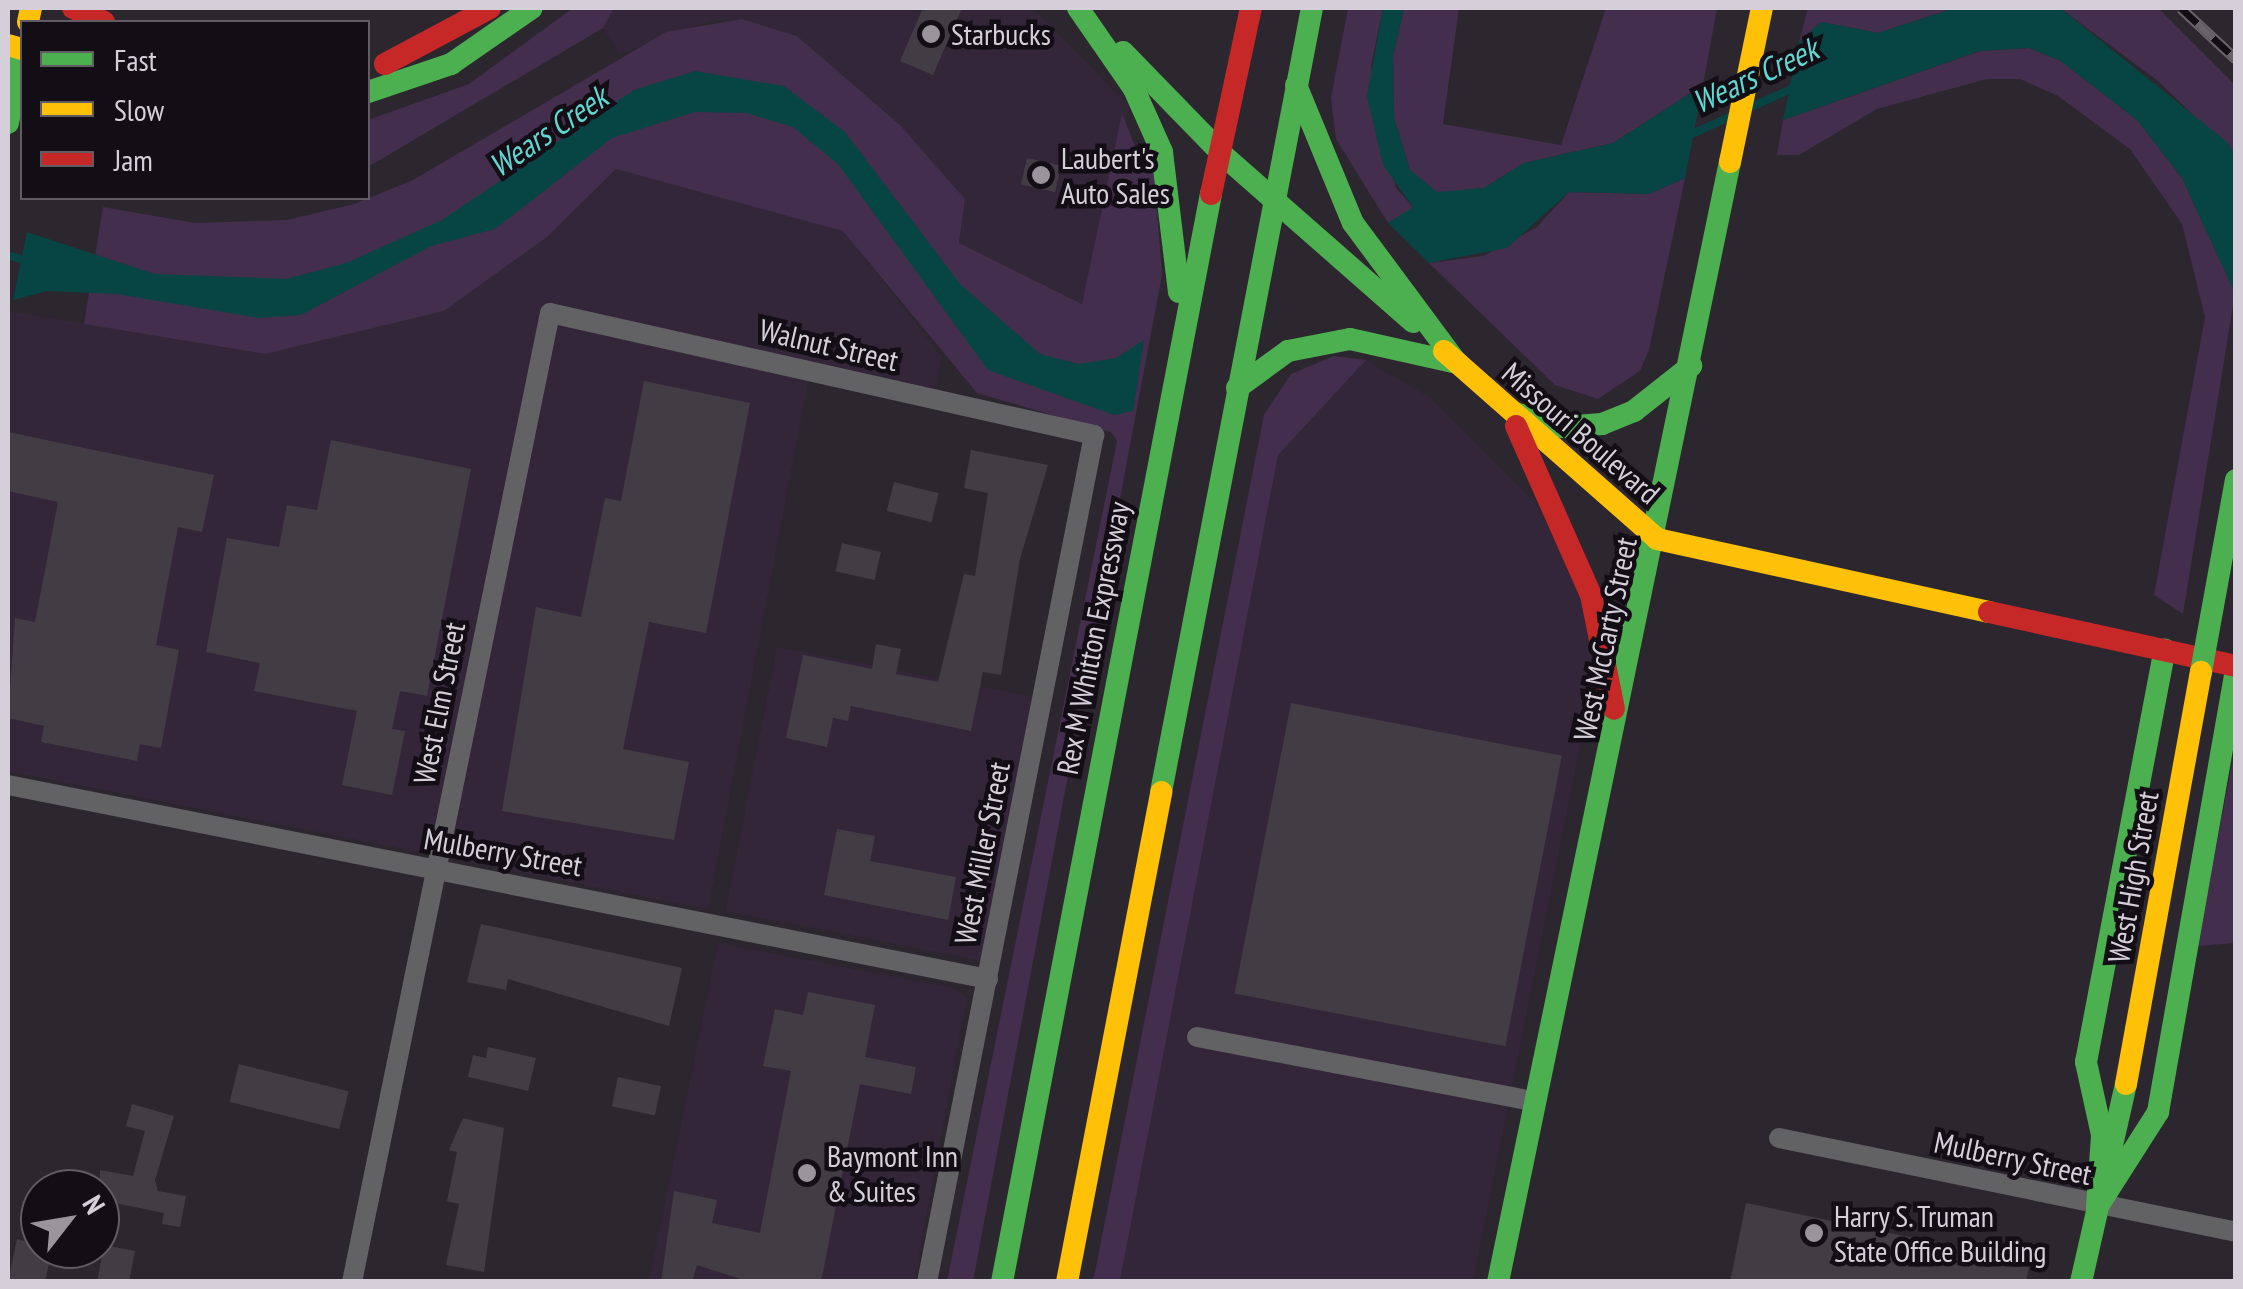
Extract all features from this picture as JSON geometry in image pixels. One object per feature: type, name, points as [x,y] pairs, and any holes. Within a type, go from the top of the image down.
[{"type":"main road","points":[[73,8],[99,20]]},
{"type":"main road","points":[[370,67],[426,48],[490,8]]},
{"type":"main road","points":[[370,91],[451,64],[532,8]]},
{"type":"main road","points":[[1079,8],[1134,90],[1162,152],[1178,248],[1180,342]]},
{"type":"main road","name":"Missouri Boulevard","points":[[1079,8],[1223,156],[1273,192],[1509,411],[1657,539],[2236,668]]},
{"type":"main road","name":"Rex M Whitton Expressway","points":[[1002,1282],[1180,342],[1223,156],[1251,8]]},
{"type":"main road","points":[[1067,1282],[1273,192],[1312,8]]},
{"type":"main road","name":"West McCarty Street","points":[[1498,1282],[1657,539],[1762,8]]},
{"type":"main road","points":[[8,123],[20,60]]},
{"type":"main road","points":[[1296,83],[1353,223],[1457,363]]},
{"type":"main road","points":[[1238,388],[1288,352],[1350,339],[1457,363]]},
{"type":"main road","points":[[1509,411],[1562,427],[1602,424],[1634,410],[1691,366]]},
{"type":"main road","points":[[1509,411],[1591,595],[1617,724]]},
{"type":"main road","name":"West High Street","points":[[2081,1282],[2126,1084],[2236,480]]},
{"type":"main road","points":[[2097,1207],[2102,1135],[2086,1062],[2165,650]]},
{"type":"main road","points":[[2097,1207],[2158,1112],[2236,668]]},
{"type":"street","name":"Walnut Street","points":[[550,313],[1094,435]]},
{"type":"street","name":"West Elm Street","points":[[352,1282],[550,313]]},
{"type":"street","name":"West Miller Street","points":[[927,1282],[1094,435]]},
{"type":"street","name":"Mulberry Street","points":[[8,785],[988,978]]},
{"type":"street","points":[[1197,1037],[1534,1101]]},
{"type":"street","name":"Mulberry Street","points":[[1779,1138],[2097,1207],[2236,1232]]},
{"type":"shaded area","points":[[573,8],[614,8],[603,28],[370,166],[370,119],[469,84]]},
{"type":"shaded area","points":[[614,8],[1033,8],[1129,106],[1083,304],[959,243],[965,199],[900,125],[797,36],[742,19],[713,20],[619,54],[603,28]]},
{"type":"shaded area","points":[[1348,8],[1383,8],[1371,66],[1396,188],[1414,208],[1388,223],[1336,139],[1331,98]]},
{"type":"shaded area","points":[[1383,8],[1404,8],[1393,56],[1394,118],[1410,170],[1437,192],[1484,188],[1524,163],[1613,143],[1703,85],[1685,178],[1649,194],[1569,192],[1507,248],[1429,263],[1388,223],[1413,207],[1383,165],[1367,96]]},
{"type":"shaded area","points":[[1404,8],[1459,8],[1443,124],[1561,145],[1606,8],[1717,8],[1703,85],[1613,143],[1524,163],[1484,188],[1437,193],[1410,170],[1394,118],[1393,56]]},
{"type":"shaded area","points":[[1808,8],[1955,8],[1878,33],[1821,22],[1799,42]]},
{"type":"shaded area","points":[[1955,8],[2060,8],[2227,142],[2235,155],[2235,293],[2182,178],[2138,121],[2061,61],[2029,48],[1979,51],[1783,120],[1799,42],[1821,22],[1878,33]]},
{"type":"shaded area","points":[[2060,8],[2158,8],[2235,85],[2235,155],[2158,81]]},
{"type":"shaded area","points":[[742,19],[797,36],[900,125],[965,199],[959,243],[1082,304],[1122,114],[1144,169],[1154,172],[1162,275],[973,1281],[947,1281],[1117,441],[1111,432],[977,393],[843,231],[616,169],[547,237],[444,311],[265,354],[84,324],[103,207],[195,223],[287,220],[370,200],[413,180],[666,32]]},
{"type":"shaded area","points":[[2029,48],[2061,61],[2138,121],[2182,178],[2235,293],[2183,614],[2154,595],[2205,317],[2182,224],[2130,149],[2058,96],[2020,79],[1987,79],[1877,109],[1799,155],[1777,155],[1783,120],[1980,51]]},
{"type":"shaded area","points":[[695,71],[784,86],[845,132],[960,284],[1040,354],[1079,364],[1116,358],[1144,340],[1133,411],[1114,415],[988,370],[838,164],[793,127],[746,113],[695,112],[612,138],[495,229],[431,246],[301,315],[259,318],[117,294],[47,291],[13,300],[27,232],[155,274],[286,279],[346,263],[442,220],[634,90]]},
{"type":"shaded area","points":[[616,169],[844,231],[942,357],[935,389],[812,361],[708,909],[8,771],[8,311],[265,354],[444,311],[547,237]]},
{"type":"shaded area","points":[[1685,178],[1649,350],[1640,371],[1598,399],[1555,385],[1429,263],[1483,256],[1537,227],[1569,192],[1649,194]]},
{"type":"shaded area","points":[[1334,356],[1366,360],[1278,455],[1120,1281],[1093,1282],[1264,415],[1291,374]]},
{"type":"shaded area","points":[[1366,360],[1431,398],[1536,504],[1578,583],[1595,672],[1473,1281],[1120,1282],[1278,454]]},
{"type":"shaded area","points":[[777,647],[1033,697],[982,961],[726,911]]},
{"type":"shaded area","points":[[2235,748],[2235,943],[2197,946]]},
{"type":"shaded area","points":[[718,943],[954,988],[967,997],[914,1281],[649,1282]]},
{"type":"building","name":"Starbucks","points":[[923,8],[962,8],[933,75],[900,61]]},
{"type":"building","name":"Laubert's Auto Sales","points":[[1027,158],[1061,166],[1055,192],[1021,184]]},
{"type":"building","points":[[644,381],[750,403],[706,633],[649,622],[623,749],[689,762],[674,840],[502,811],[536,607],[581,617],[605,498],[621,501]]},
{"type":"building","points":[[8,432],[214,475],[202,532],[178,527],[156,645],[179,650],[161,748],[140,744],[137,761],[41,742],[44,726],[8,718],[15,618],[35,622],[58,502],[8,491]]},
{"type":"building","points":[[331,440],[471,469],[427,696],[400,691],[392,729],[405,731],[392,795],[342,785],[357,711],[254,691],[260,663],[206,652],[227,538],[279,547],[287,505],[317,510]]},
{"type":"building","points":[[971,450],[1048,465],[1020,559],[1001,675],[983,672],[971,731],[851,706],[848,721],[833,718],[827,747],[786,738],[803,655],[872,669],[876,644],[901,649],[896,674],[938,682],[964,574],[975,576],[988,493],[964,488]]},
{"type":"building","points":[[894,482],[939,493],[931,522],[887,511]]},
{"type":"building","points":[[842,543],[881,552],[874,580],[835,571]]},
{"type":"building","points":[[1291,703],[1562,756],[1505,1046],[1235,994]]},
{"type":"building","points":[[837,829],[875,836],[870,861],[956,877],[948,920],[824,895]]},
{"type":"building","points":[[481,924],[682,968],[669,1026],[508,979],[506,990],[467,982]]},
{"type":"building","name":"Baymont Inn & Suites","points":[[808,992],[875,1005],[865,1057],[916,1067],[911,1094],[860,1084],[821,1282],[750,1282],[697,1265],[692,1282],[661,1282],[674,1191],[717,1200],[712,1223],[760,1233],[791,1071],[763,1066],[775,1009],[803,1015]]},
{"type":"building","points":[[488,1047],[536,1058],[528,1091],[468,1077],[473,1055],[486,1058]]},
{"type":"building","points":[[239,1064],[349,1091],[339,1129],[230,1102]]},
{"type":"building","points":[[618,1077],[661,1086],[655,1115],[612,1106]]},
{"type":"building","points":[[132,1104],[174,1116],[155,1180],[158,1191],[186,1196],[180,1227],[162,1224],[164,1213],[120,1204],[120,1174],[133,1176],[145,1131],[126,1126]]},
{"type":"building","points":[[463,1118],[504,1128],[484,1272],[446,1265],[459,1204],[447,1201],[457,1152],[449,1150]]},
{"type":"building","name":"Harry S. Truman State Office Building","points":[[1746,1203],[2030,1262],[2026,1282],[1730,1282]]},
{"type":"building","points":[[17,1239],[20,1269],[48,1269],[45,1282],[8,1282]]},
{"type":"building","points":[[120,1248],[135,1251],[129,1282],[97,1282],[99,1269],[120,1269]]},
{"type":"waterway","name":"Wears Creek","points":[[1749,108],[1795,87]]},
{"type":"waterway","name":"Wears Creek","points":[[1685,137],[1732,116]]},
{"type":"waterway","name":"Wears Creek","points":[[8,255],[27,261]]},
{"type":"railway","points":[[2181,8],[2236,59]]},
{"type":"traffic: fast","points":[[370,91],[451,64],[532,8]]},
{"type":"traffic: fast","points":[[1078,8],[1134,89],[1162,152],[1179,292]]},
{"type":"traffic: fast","points":[[1161,792],[1312,8]]},
{"type":"traffic: fast","points":[[1123,52],[1223,155],[1413,322]]},
{"type":"traffic: fast","points":[[8,123],[20,61]]},
{"type":"traffic: fast","points":[[1296,85],[1353,223],[1457,363]]},
{"type":"traffic: fast","points":[[1498,1282],[1730,162]]},
{"type":"traffic: fast","points":[[1002,1282],[1211,194]]},
{"type":"traffic: fast","points":[[1237,388],[1288,351],[1350,339],[1457,363]]},
{"type":"traffic: fast","points":[[1515,413],[1562,427],[1602,424],[1634,411],[1691,366]]},
{"type":"traffic: fast","points":[[2201,672],[2236,480]]},
{"type":"traffic: fast","points":[[2097,1207],[2102,1135],[2086,1062],[2165,649]]},
{"type":"traffic: fast","points":[[2098,1206],[2158,1112],[2236,670]]},
{"type":"traffic: fast","points":[[2081,1282],[2126,1084]]},
{"type":"traffic: slow","points":[[28,20],[31,8]]},
{"type":"traffic: slow","points":[[1730,162],[1762,8]]},
{"type":"traffic: slow","points":[[8,45],[20,48]]},
{"type":"traffic: slow","points":[[1444,351],[1657,539],[1989,612]]},
{"type":"traffic: slow","points":[[2126,1084],[2201,672]]},
{"type":"traffic: slow","points":[[1067,1282],[1161,792]]},
{"type":"traffic: jam","points":[[73,8],[100,20]]},
{"type":"traffic: jam","points":[[385,64],[490,8]]},
{"type":"traffic: jam","points":[[1211,194],[1251,8]]},
{"type":"traffic: jam","points":[[1516,426],[1591,595],[1614,709]]},
{"type":"traffic: jam","points":[[1989,612],[2236,666]]},
{"type":"place","name":"Starbucks","points":[[931,34]]},
{"type":"place","name":"Laubert's Auto Sales","points":[[1041,175]]},
{"type":"place","name":"Baymont Inn & Suites","points":[[807,1173]]},
{"type":"place","name":"Harry S. Truman State Office Building","points":[[1814,1233]]}]
